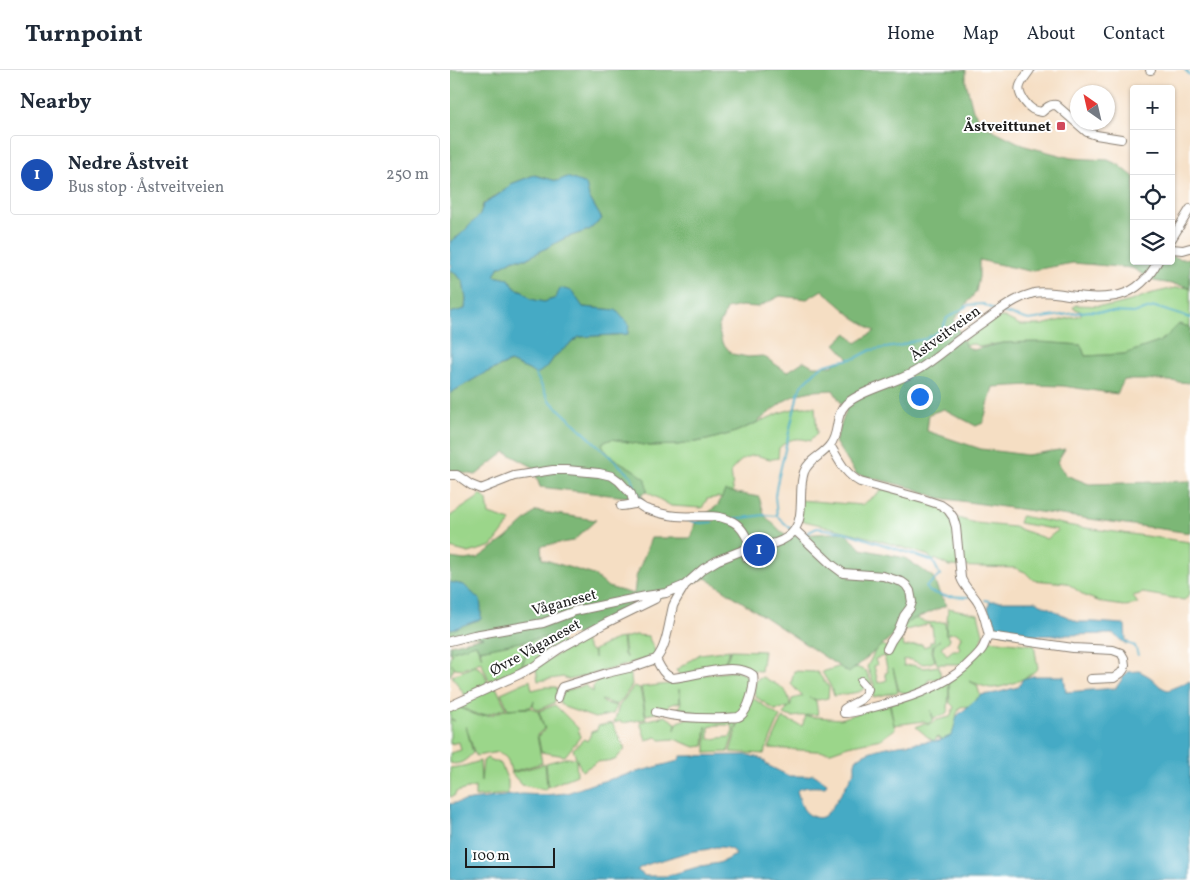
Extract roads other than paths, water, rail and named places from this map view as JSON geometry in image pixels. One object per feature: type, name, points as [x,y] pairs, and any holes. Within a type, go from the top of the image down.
[{"type":"street","points":[[1030,70],[1020,85],[1019,90],[1020,96],[1028,107],[1042,112],[1048,106],[1054,104],[1087,132],[1121,138]]},
{"type":"street","points":[[1175,233],[1190,209]]},
{"type":"street","points":[[1175,250],[1190,248]]},
{"type":"street","name":"Åstveitveien","points":[[830,445],[841,411],[850,401],[866,392],[912,373],[1015,299],[1036,293],[1103,297],[1118,296],[1142,284],[1153,272],[1156,265]]},
{"type":"street","points":[[749,547],[784,540],[795,533],[800,520],[801,488],[804,473],[810,461],[830,445],[845,471],[860,482],[923,499],[948,510],[953,517],[956,528],[962,583],[979,604],[989,636],[982,649],[964,668],[941,683],[902,699],[844,713],[844,709],[863,698],[868,688],[861,681]]},
{"type":"street","points":[[450,475],[459,475],[471,485],[481,489],[514,476],[553,470],[599,473],[612,476],[619,481],[631,494],[634,504]]},
{"type":"street","points":[[620,506],[638,504],[646,509],[675,516],[720,517],[730,520],[742,530],[749,547],[746,553],[748,558],[755,562],[765,556],[769,544]]},
{"type":"street","points":[[795,533],[843,573],[883,576],[906,585],[910,591],[912,602],[887,650]]},
{"type":"street","name":"Våganeset","points":[[450,641],[543,623],[574,611],[658,595],[685,585],[718,560],[749,547]]},
{"type":"street","name":"Våganeset","points":[[656,660],[664,645],[675,602],[685,585]]},
{"type":"street","name":"Øvre Våganeset","points":[[450,706],[520,674],[559,649],[655,599],[658,595]]},
{"type":"street","points":[[989,636],[1073,648],[1113,650],[1121,653],[1125,665],[1121,673],[1114,678],[1091,680]]},
{"type":"street","points":[[558,698],[562,687],[656,660],[666,675],[673,678],[712,671],[738,670],[749,672],[753,675],[754,682],[748,704],[744,712],[738,717],[686,718],[656,712]]},
{"type":"water","points":[[534,175],[557,181],[567,177],[586,184],[589,197],[602,219],[589,230],[565,238],[526,259],[514,259],[498,268],[494,276],[509,279],[515,288],[523,291],[531,299],[544,302],[556,298],[560,288],[572,291],[583,307],[616,310],[629,325],[628,334],[579,337],[555,356],[548,366],[536,375],[510,362],[483,374],[450,394],[450,313],[465,309],[466,299],[463,281],[450,269],[452,265],[450,263],[450,242],[480,215],[483,205],[511,184]]},
{"type":"water","points":[[450,582],[464,585],[480,600],[481,619],[450,629]]},
{"type":"water","points":[[990,601],[1035,601],[1078,622],[1123,624],[1125,625],[1127,645],[1113,634],[1021,636],[1002,633],[992,628],[988,608]]},
{"type":"water","points":[[1139,671],[1150,677],[1162,688],[1168,690],[1190,681],[1190,880],[450,880],[450,804],[522,794],[567,793],[592,784],[678,761],[681,756],[748,755],[763,759],[767,765],[789,776],[813,774],[827,783],[825,787],[805,787],[797,791],[806,812],[818,818],[827,813],[840,795],[855,770],[857,759],[881,748],[939,741],[952,735],[957,716],[981,695],[1018,687],[1023,679],[1033,676],[1064,676],[1066,692],[1116,688],[1127,672]],"holes":[[[715,847],[730,849],[736,855],[719,863],[666,876],[645,876],[637,870],[648,864]]]},
{"type":"waterway","points":[[1185,70],[1190,75]]},
{"type":"waterway","points":[[792,530],[777,516],[775,496],[801,386],[822,366],[856,358],[871,350],[899,346],[925,339],[942,329],[947,318],[969,305],[983,304],[995,310]]},
{"type":"waterway","points":[[1002,312],[1029,320],[1089,311],[1133,313],[1155,307],[1190,318]]},
{"type":"waterway","points":[[536,375],[549,400],[632,477],[636,492],[645,505]]},
{"type":"waterway","points":[[735,519],[764,515],[777,516]]},
{"type":"waterway","points":[[687,520],[701,523],[712,522]]},
{"type":"waterway","points":[[803,535],[817,528],[845,532],[933,561],[940,575],[926,587],[930,592],[945,596],[969,597]]},
{"type":"waterway","points":[[985,600],[990,601]]},
{"type":"waterway","points":[[1127,643],[1135,646],[1138,655]]},
{"type":"place","name":"Åstveittunet","points":[[1061,126]]},
{"type":"place","name":"Nedre Åstveit","points":[[759,550]]}]
